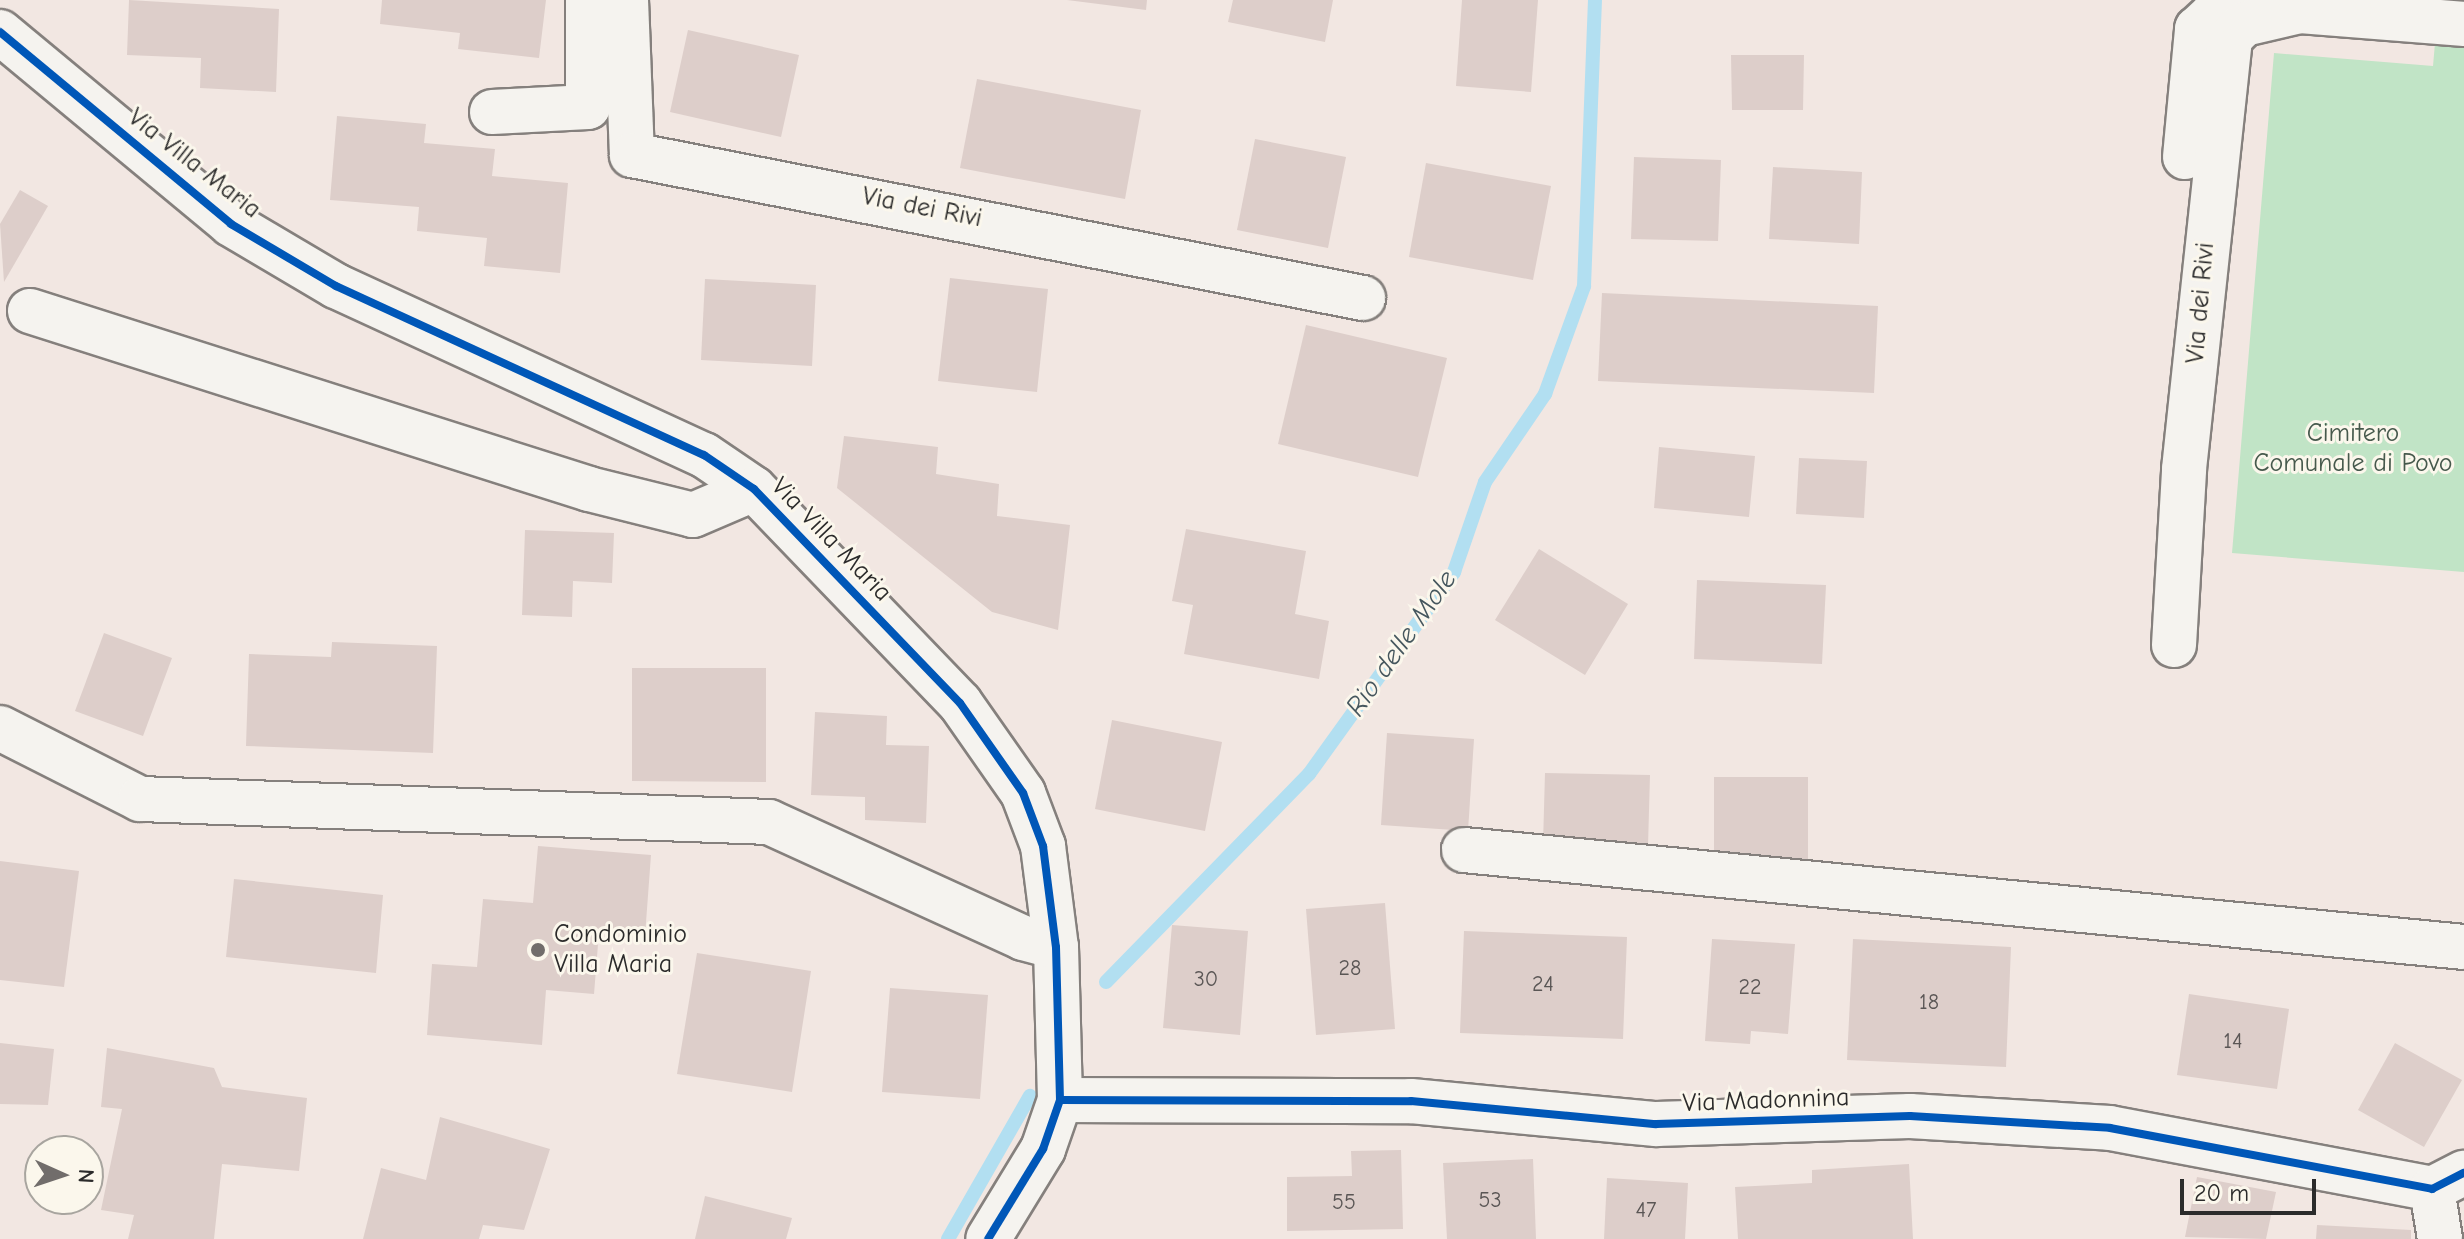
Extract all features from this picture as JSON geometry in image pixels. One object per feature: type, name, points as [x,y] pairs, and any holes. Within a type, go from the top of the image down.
[{"type":"street","points":[[492,112],[588,107],[588,0]]},
{"type":"street","name":"Via dei Rivi","points":[[626,0],[632,155],[1363,298]]},
{"type":"street","name":"Via dei Rivi","points":[[2162,401],[2197,29],[2213,14],[2316,11],[2464,24]]},
{"type":"street","name":"Via dei Rivi","points":[[2174,645],[2184,469],[2230,38],[2244,24],[2316,11]]},
{"type":"street","name":"Via Villa Maria","points":[[0,32],[231,224],[336,286],[704,455],[754,489],[960,703],[1023,793],[1043,846],[1056,947],[1060,1100],[1043,1149],[988,1239]]},
{"type":"street","points":[[30,311],[693,515],[754,489]]},
{"type":"street","points":[[0,728],[140,799],[769,822],[1023,938],[1056,947]]},
{"type":"street","points":[[1464,850],[2464,947]]},
{"type":"street","name":"Via Madonnina","points":[[1060,1100],[1411,1101],[1656,1124],[1910,1116],[2110,1128],[2448,1181],[2440,1239]]},
{"type":"green space","name":"Cimitero Comunale di Povo","points":[[2435,43],[2464,46],[2464,572],[2232,553],[2274,53],[2433,66]]},
{"type":"building","points":[[129,0],[279,9],[276,92],[200,88],[201,58],[127,55]]},
{"type":"building","points":[[382,0],[546,0],[539,58],[458,49],[460,33],[380,24]]},
{"type":"building","points":[[1067,0],[1147,0],[1146,10]]},
{"type":"building","points":[[1233,0],[1333,0],[1325,42],[1228,22]]},
{"type":"building","points":[[1462,0],[1538,0],[1531,92],[1456,86]]},
{"type":"building","points":[[688,30],[799,55],[781,137],[670,112]]},
{"type":"building","points":[[1731,55],[1804,55],[1803,110],[1732,110]]},
{"type":"building","points":[[977,79],[1141,110],[1125,199],[960,168]]},
{"type":"building","points":[[337,116],[426,124],[424,143],[495,149],[492,176],[568,183],[560,273],[484,266],[487,238],[417,231],[419,207],[330,200]]},
{"type":"building","points":[[1255,139],[1346,157],[1328,248],[1237,230]]},
{"type":"building","points":[[1634,157],[1721,160],[1718,241],[1631,239]]},
{"type":"building","points":[[1426,163],[1551,186],[1533,280],[1409,257]]},
{"type":"building","points":[[1773,167],[1862,172],[1859,244],[1769,239]]},
{"type":"building","points":[[20,190],[48,206],[4,282],[0,224]]},
{"type":"building","points":[[950,278],[1048,289],[1037,392],[938,381]]},
{"type":"building","points":[[705,279],[816,285],[812,366],[701,360]]},
{"type":"building","points":[[1602,293],[1878,306],[1874,393],[1598,381]]},
{"type":"building","points":[[1306,325],[1447,358],[1418,477],[1278,444]]},
{"type":"building","points":[[844,436],[938,447],[936,474],[999,484],[997,516],[1070,525],[1058,630],[992,612],[837,488]]},
{"type":"building","points":[[1659,447],[1755,456],[1749,517],[1654,508]]},
{"type":"building","points":[[1799,458],[1867,461],[1864,518],[1796,514]]},
{"type":"building","points":[[1186,529],[1306,551],[1295,614],[1329,621],[1319,679],[1184,654],[1193,605],[1172,601]]},
{"type":"building","points":[[525,530],[614,533],[612,583],[573,581],[572,617],[522,615]]},
{"type":"building","points":[[1539,549],[1628,604],[1585,675],[1495,620]]},
{"type":"building","points":[[1697,580],[1826,585],[1822,664],[1694,659]]},
{"type":"building","points":[[104,633],[172,658],[143,736],[75,711]]},
{"type":"building","points":[[332,642],[437,646],[433,753],[246,746],[249,654],[331,657]]},
{"type":"building","points":[[632,668],[766,668],[766,782],[632,781]]},
{"type":"building","points":[[815,712],[887,716],[886,745],[929,746],[926,823],[865,820],[865,797],[811,795]]},
{"type":"building","points":[[1112,720],[1222,742],[1205,831],[1095,809]]},
{"type":"building","points":[[1387,733],[1474,739],[1468,831],[1381,825]]},
{"type":"building","points":[[1545,773],[1650,775],[1648,846],[1543,844]]},
{"type":"building","points":[[1714,777],[1808,777],[1808,867],[1714,868]]},
{"type":"building","name":"Condominio Villa Maria","points":[[538,846],[651,855],[645,936],[599,932],[594,994],[546,990],[542,1045],[427,1035],[432,964],[477,967],[483,899],[533,903]]},
{"type":"building","points":[[0,861],[79,871],[64,987],[0,980]]},
{"type":"building","points":[[234,879],[383,895],[376,973],[226,957]]},
{"type":"building","points":[[1385,903],[1395,1029],[1316,1035],[1306,909]]},
{"type":"building","points":[[1172,925],[1248,931],[1240,1035],[1163,1028]]},
{"type":"building","points":[[1464,931],[1627,937],[1623,1039],[1460,1033]]},
{"type":"building","points":[[1712,939],[1795,944],[1788,1034],[1751,1031],[1750,1044],[1705,1041]]},
{"type":"building","points":[[1853,939],[2011,947],[2006,1067],[1847,1060]]},
{"type":"building","points":[[697,953],[811,971],[792,1092],[677,1074]]},
{"type":"building","points":[[890,988],[988,995],[980,1099],[882,1092]]},
{"type":"building","points":[[2189,994],[2289,1009],[2277,1089],[2177,1075]]},
{"type":"building","points":[[0,1043],[54,1049],[48,1105],[0,1104]]},
{"type":"building","points":[[2395,1043],[2462,1080],[2424,1147],[2358,1110]]},
{"type":"building","points":[[107,1048],[214,1068],[222,1087],[307,1098],[299,1171],[222,1164],[214,1239],[128,1239],[134,1215],[104,1210],[104,1196],[122,1109],[101,1107]]},
{"type":"building","points":[[440,1117],[550,1149],[524,1230],[483,1225],[479,1239],[363,1239],[381,1168],[426,1180]]},
{"type":"building","points":[[1401,1150],[1403,1229],[1287,1231],[1287,1177],[1352,1176],[1351,1151]]},
{"type":"building","points":[[1533,1159],[1536,1239],[1447,1239],[1443,1163]]},
{"type":"building","points":[[1909,1164],[1913,1239],[1738,1239],[1735,1187],[1812,1183],[1812,1170]]},
{"type":"building","points":[[2197,1177],[2276,1192],[2266,1239],[2185,1237]]},
{"type":"building","points":[[1607,1178],[1688,1183],[1685,1239],[1604,1239]]},
{"type":"building","points":[[705,1196],[792,1218],[786,1239],[695,1239]]},
{"type":"building","points":[[2317,1225],[2411,1230],[2411,1239],[2316,1239]]},
{"type":"waterway","name":"Rio delle Mole","points":[[1106,982],[1309,774],[1454,572],[1485,482],[1545,394],[1584,286],[1595,0]]},
{"type":"waterway","name":"Rio delle Mole","points":[[948,1239],[1030,1096]]},
{"type":"cycle path","points":[[0,32],[231,224],[336,286],[704,455],[754,489],[960,703],[1023,793],[1043,846],[1056,947],[1060,1100],[1043,1149],[988,1239]]},
{"type":"cycle path","points":[[1060,1100],[1411,1101],[1656,1124],[1910,1116],[2110,1128],[2432,1189],[2464,1173]]},
{"type":"place","name":"Condominio Villa Maria","points":[[538,950]]}]
